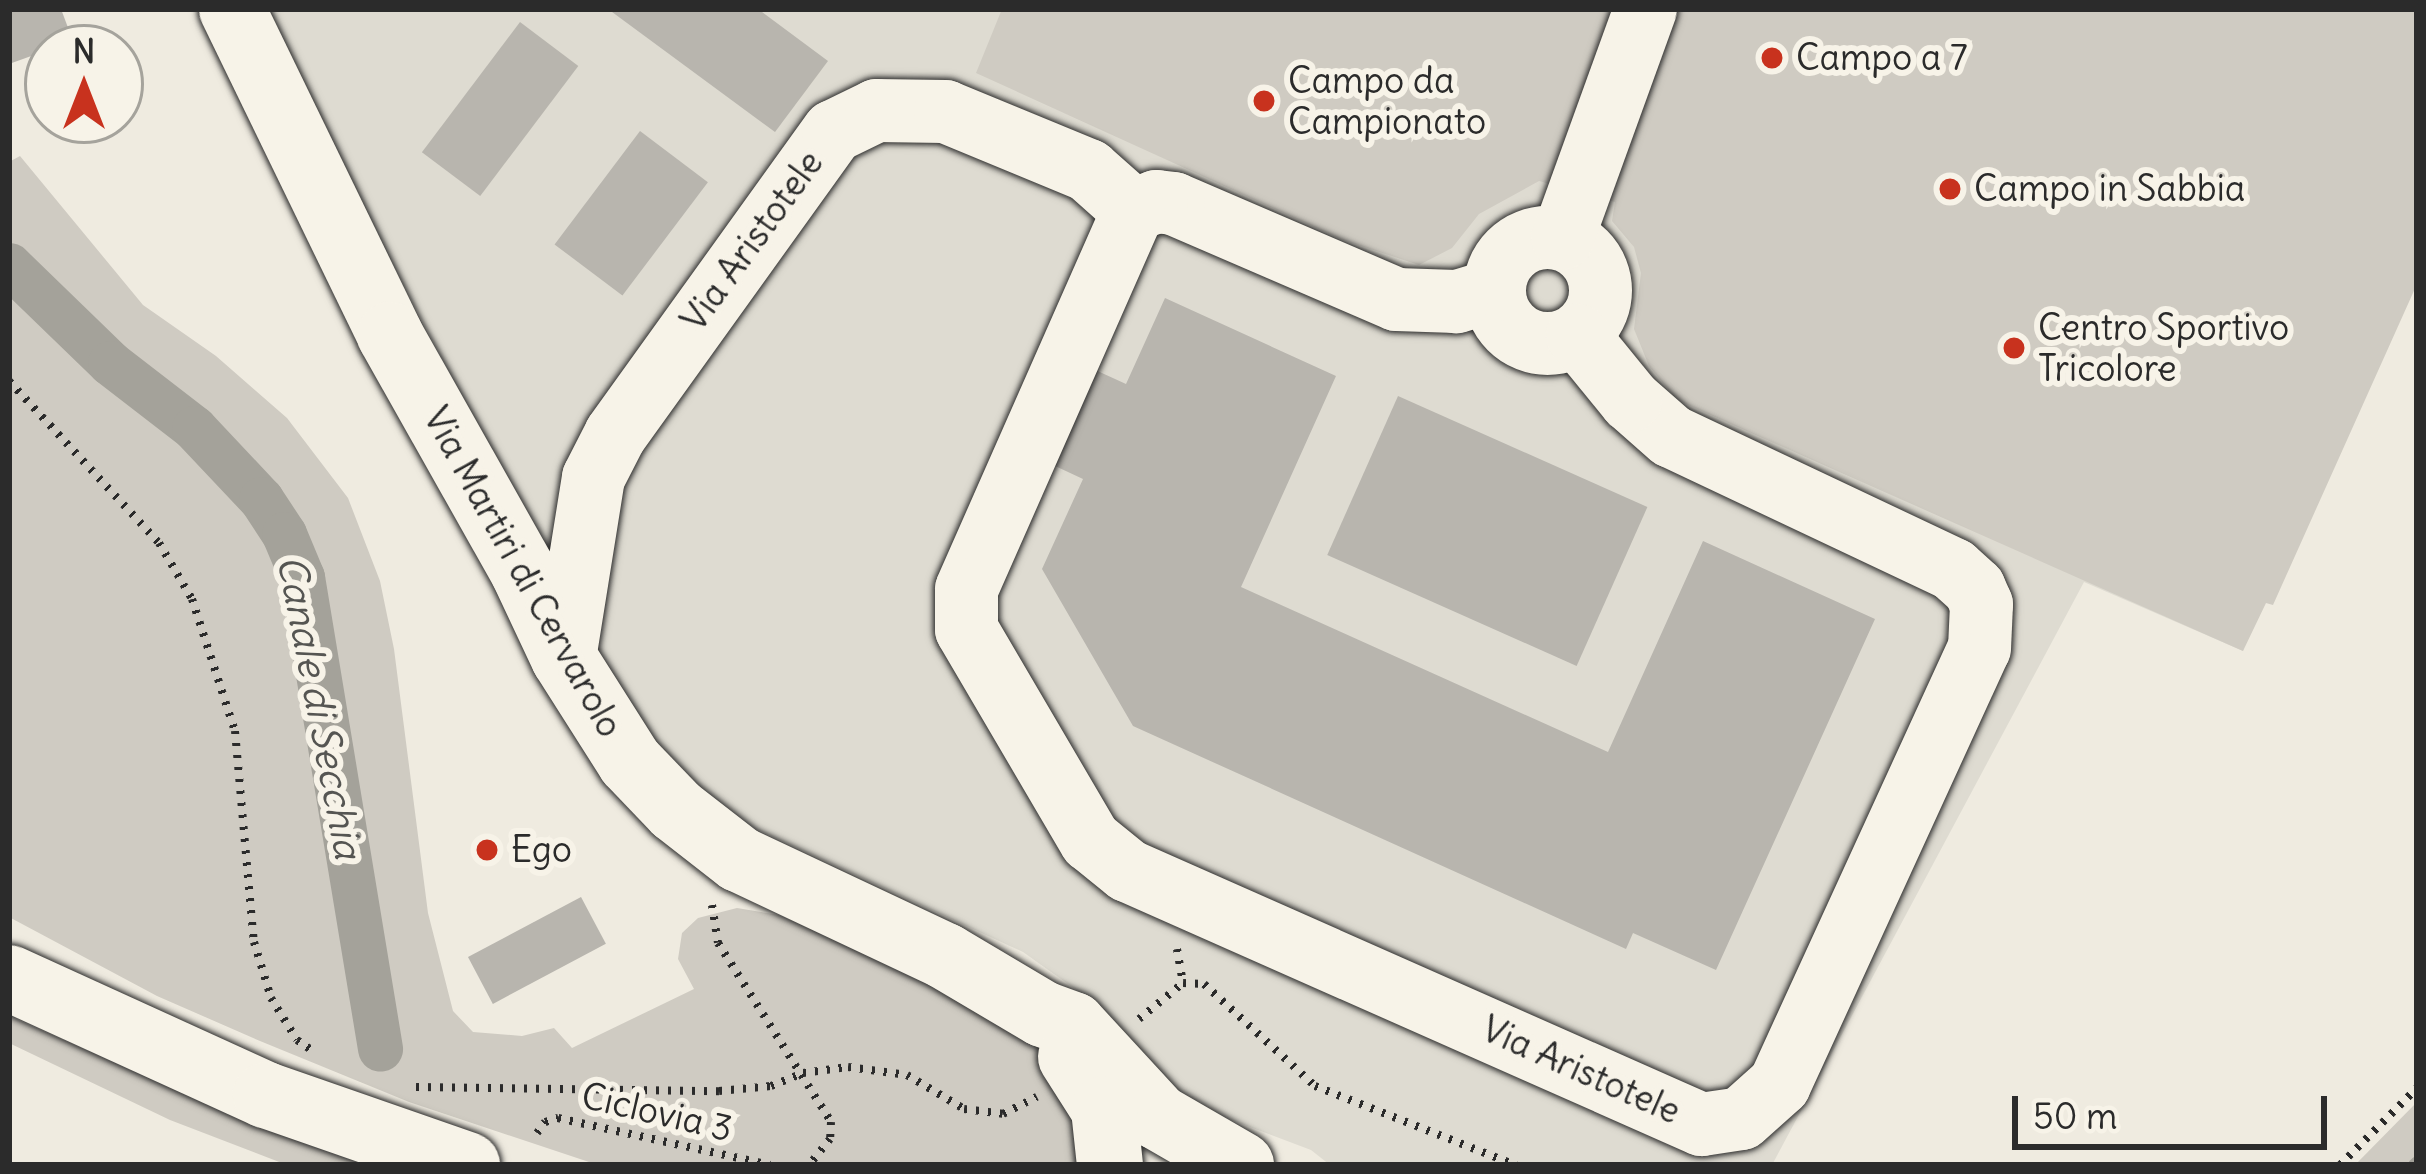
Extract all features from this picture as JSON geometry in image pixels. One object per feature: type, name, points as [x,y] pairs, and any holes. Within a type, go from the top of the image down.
[{"type":"main road","name":"Via Martiri di Cervarolo","points":[[232,9],[390,335],[523,572],[564,658],[630,762],[676,810],[739,859],[945,956],[1043,1014],[1073,1025],[1096,1044],[1158,1117],[1240,1165]]},
{"type":"main road","points":[[9,978],[266,1095],[467,1165]]},
{"type":"main road","name":"Via Martiri di Cervarolo","points":[[1043,1014],[1104,1109],[1110,1165]]},
{"type":"street","points":[[1562,238],[1645,9]]},
{"type":"street","name":"Via Aristotele","points":[[564,658],[593,477],[614,434],[833,131],[876,110],[945,111],[1088,170],[1133,210],[966,589],[964,608],[967,629],[1090,840],[1127,871],[1701,1124],[1741,1118],[1779,1084],[1978,648],[1981,604],[1974,588],[1953,569],[1671,436],[1630,400],[1577,334]]},
{"type":"street","points":[[1133,210],[1173,202],[1396,299],[1456,301],[1493,290]]},
{"type":"street","points":[[1545,236],[1562,238],[1590,257],[1601,290],[1590,323],[1577,334],[1546,344],[1515,332],[1504,321],[1493,290],[1496,274],[1514,247],[1545,236]]},
{"type":"path","points":[[9,381],[159,543],[192,599],[235,731],[254,942],[272,998],[297,1040],[316,1054]]},
{"type":"path","points":[[739,859],[713,892],[718,943],[831,1122],[830,1139],[809,1165]]},
{"type":"path","points":[[1129,1028],[1184,983],[1204,984],[1315,1086],[1516,1165]]},
{"type":"path","points":[[405,1087],[719,1091],[771,1086],[803,1073],[848,1067],[907,1075],[964,1109],[1003,1114],[1040,1095]]},
{"type":"path","points":[[2340,1165],[2417,1088]]},
{"type":"path","name":"Ciclovia 3","points":[[537,1133],[545,1122],[558,1118],[770,1165]]},
{"type":"shaded area","points":[[259,9],[2417,9],[2243,651],[2084,582],[1772,1165],[1330,1165],[1311,1150],[1178,1100],[1085,996],[1023,952],[735,819],[655,748],[617,692]]},
{"type":"shaded area","name":"Centro Sportivo Tricolore","points":[[1002,9],[2417,9],[2417,284],[2273,605],[2266,603],[2243,651],[1677,400],[1649,366],[1634,329],[1641,273],[1634,247],[1612,221],[1615,202],[1539,181],[1479,214],[1452,248],[1419,265],[1343,240],[976,73]]},
{"type":"shaded area","points":[[20,156],[143,305],[216,356],[287,418],[348,498],[380,581],[394,649],[428,913],[453,1011],[473,1032],[522,1036],[554,1028],[572,1048],[694,989],[678,959],[682,933],[698,918],[737,908],[779,915],[1001,1013],[1058,1058],[1087,1165],[598,1165],[409,1102],[260,1041],[157,996],[9,917],[9,162]]},
{"type":"shaded area","points":[[9,1016],[248,1121],[370,1165],[287,1165],[170,1120],[9,1043]]},
{"type":"shaded area","points":[[2417,1102],[2417,1165],[2355,1165]]},
{"type":"building","points":[[9,9],[61,9],[67,24],[24,24],[24,59],[9,64]]},
{"type":"building","points":[[608,9],[758,9],[828,61],[775,132]]},
{"type":"building","points":[[520,22],[578,66],[480,196],[422,152]]},
{"type":"building","points":[[640,131],[708,182],[622,296],[555,244]]},
{"type":"building","points":[[1165,298],[1336,376],[1241,587],[1608,752],[1703,541],[1875,619],[1716,970],[1633,933],[1626,949],[1133,726],[1042,569],[1083,479],[1038,458],[1080,363],[1126,384]]},
{"type":"building","points":[[1398,396],[1647,507],[1577,666],[1327,555]]},
{"type":"building","points":[[581,897],[606,944],[493,1004],[468,957]]},
{"type":"waterway","name":"Canale di Secchia","points":[[9,265],[110,363],[194,428],[261,499],[284,534],[302,577],[380,1049]]},
{"type":"waterway","points":[[2414,1165],[2417,1162]]},
{"type":"place","name":"Campo a 7","points":[[1772,58]]},
{"type":"place","name":"Campo da Campionato","points":[[1264,101]]},
{"type":"place","name":"Campo in Sabbia","points":[[1950,189]]},
{"type":"place","name":"Centro Sportivo Tricolore","points":[[2014,348]]},
{"type":"place","name":"Ego","points":[[487,850]]}]
